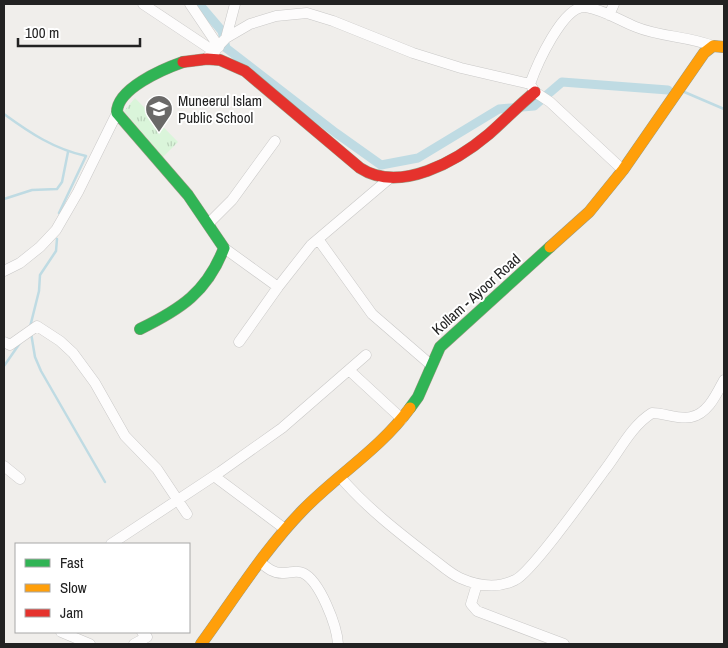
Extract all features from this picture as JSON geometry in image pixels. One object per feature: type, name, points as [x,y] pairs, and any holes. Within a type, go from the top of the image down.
[{"type":"street","points":[[144,4],[219,46]]},
{"type":"street","points":[[190,4],[230,62],[247,72],[263,88],[329,140],[353,163],[368,173],[381,178],[398,178],[416,173],[475,145],[518,107],[533,88],[541,55],[570,15],[581,7],[610,15],[636,27],[719,46]]},
{"type":"street","points":[[219,46],[235,4]]},
{"type":"street","points":[[610,15],[614,4]]},
{"type":"street","points":[[4,271],[33,252],[56,230],[78,192],[124,95],[161,70],[219,46],[250,24],[292,9],[320,16],[413,53],[533,88],[623,170]]},
{"type":"street","name":"Kollam - Ayoor Road","points":[[201,644],[285,529],[305,508],[341,478],[402,419],[418,398],[430,365],[440,347],[450,335],[510,286],[589,212],[623,170],[693,67],[719,46]]},
{"type":"street","points":[[117,113],[180,184],[209,223],[224,248],[278,287]]},
{"type":"street","points":[[209,223],[232,200],[275,142]]},
{"type":"street","points":[[239,342],[278,287],[318,240],[390,178]]},
{"type":"street","points":[[318,240],[372,314],[430,365]]},
{"type":"street","points":[[140,329],[172,314],[191,301],[218,267],[224,248]]},
{"type":"street","points":[[4,342],[10,345],[37,326],[67,347],[95,383],[125,436],[157,469],[187,514]]},
{"type":"street","points":[[112,543],[214,476],[282,428],[350,371],[366,355]]},
{"type":"street","points":[[350,371],[402,419]]},
{"type":"street","points":[[341,478],[372,511],[459,578],[477,584],[498,586],[517,580],[587,494],[632,431],[646,416],[652,413],[690,418],[706,409],[724,380]]},
{"type":"street","points":[[4,466],[20,479]]},
{"type":"street","points":[[214,476],[285,529]]},
{"type":"street","points":[[260,562],[273,572],[284,573],[294,571],[303,573],[310,578],[328,610],[337,633],[338,644]]},
{"type":"street","points":[[477,584],[472,597],[473,609],[564,644]]},
{"type":"street","points":[[62,633],[90,644]]},
{"type":"street","points":[[134,644],[147,637],[143,633]]},
{"type":"green space","points":[[135,98],[178,142],[163,157],[124,111]]},
{"type":"waterway","points":[[199,4],[222,31],[226,48],[336,133],[381,165],[418,158],[499,109],[534,106],[562,82],[668,90]]},
{"type":"waterway","points":[[682,91],[724,109]]},
{"type":"waterway","points":[[4,114],[43,140],[86,156],[59,213]]},
{"type":"waterway","points":[[4,199],[32,190],[57,189],[62,182],[68,152]]},
{"type":"waterway","points":[[30,327],[39,291],[40,275],[56,251],[57,239]]},
{"type":"waterway","points":[[31,333],[35,357],[41,371],[105,482]]},
{"type":"waterway","points":[[4,366],[20,343]]},
{"type":"traffic: fast","points":[[140,329],[168,314],[191,298],[209,276],[224,248],[188,195],[117,113],[119,104],[132,88],[153,75],[183,62]]},
{"type":"traffic: fast","points":[[410,408],[418,397],[440,347],[550,247]]},
{"type":"traffic: slow","points":[[550,247],[589,212],[623,170],[704,53],[713,46],[724,47]]},
{"type":"traffic: slow","points":[[201,644],[262,558],[289,525],[316,497],[372,449],[410,408]]},
{"type":"traffic: jam","points":[[183,62],[207,59],[220,60],[245,71],[360,168],[376,175],[393,177],[410,176],[428,171],[461,154],[489,134],[535,92]]},
{"type":"place","name":"Muneerul Islam Public School","points":[[159,133]]}]
